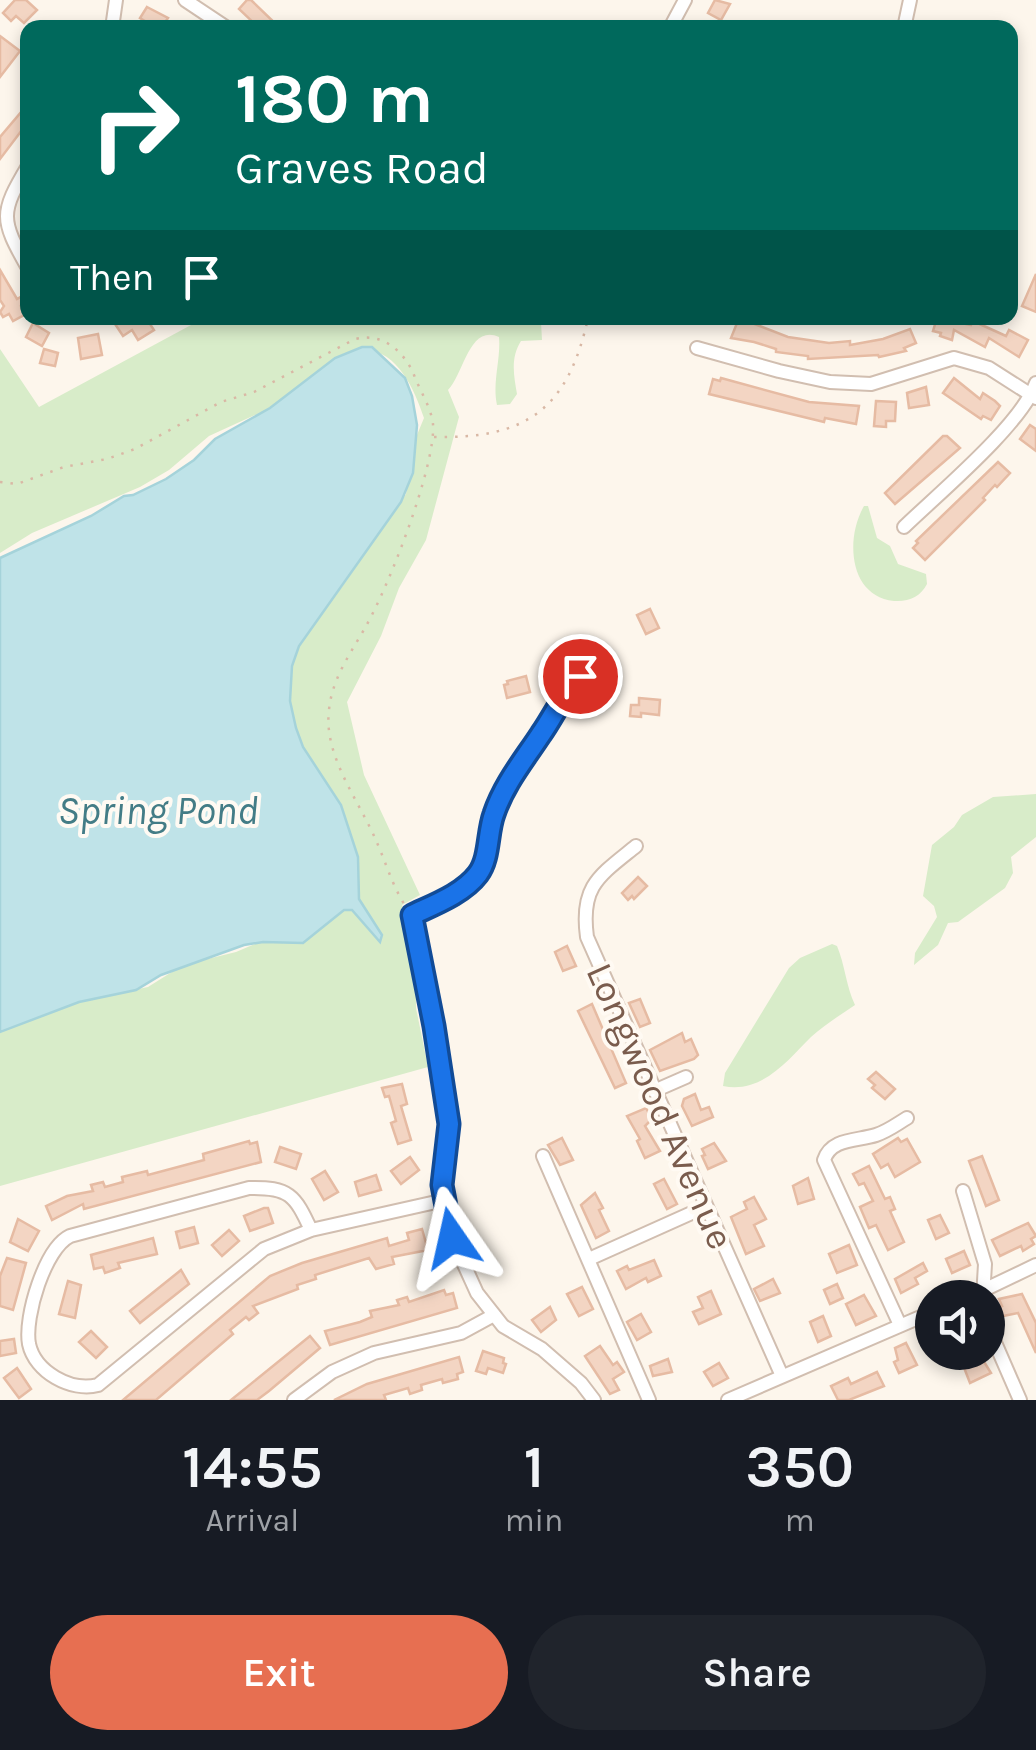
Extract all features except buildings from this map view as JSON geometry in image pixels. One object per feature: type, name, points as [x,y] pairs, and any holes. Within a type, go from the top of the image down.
[{"type":"street","points":[[186,0],[216,20]]},
{"type":"street","points":[[20,177],[7,195],[3,216],[20,255]]},
{"type":"street","points":[[697,348],[779,372],[830,382],[872,384],[954,358],[989,368],[1035,392],[989,446],[904,527]]},
{"type":"street","points":[[580,676],[565,692],[539,738],[517,766],[494,814],[478,874],[445,899],[412,915],[449,1124],[442,1185],[452,1238],[477,1293],[503,1326],[555,1360],[594,1400]]},
{"type":"street","name":"Longwood Avenue","points":[[636,846],[591,886],[584,921],[595,960],[782,1376]]},
{"type":"street","points":[[654,1091],[686,1077]]},
{"type":"street","points":[[900,1325],[832,1180],[826,1156],[836,1144],[882,1133],[907,1118]]},
{"type":"street","points":[[543,1156],[649,1400]]},
{"type":"street","points":[[310,1230],[298,1201],[290,1194],[249,1188],[70,1236],[56,1245],[46,1263],[29,1320],[30,1348],[43,1367],[66,1384],[98,1386],[264,1249],[310,1230],[445,1200]]},
{"type":"street","points":[[963,1192],[985,1264],[983,1280]]},
{"type":"street","points":[[589,1259],[705,1208]]},
{"type":"street","points":[[1005,1282],[1036,1265]]},
{"type":"street","points":[[294,1400],[332,1372],[374,1353],[461,1332],[494,1314]]},
{"type":"street","points":[[728,1400],[915,1319]]},
{"type":"street","points":[[1005,1364],[1020,1400]]},
{"type":"path","points":[[433,437],[475,438],[500,431],[542,410],[566,384],[586,325]]},
{"type":"path","points":[[0,482],[17,484],[135,449],[220,402],[254,392],[350,341],[368,336],[390,345],[411,364],[431,416],[433,437],[426,470],[395,562],[366,627],[343,665],[329,710],[330,734],[342,771],[377,841],[393,886],[412,915]]},
{"type":"green space","points":[[191,325],[541,325],[542,340],[521,341],[515,354],[517,394],[510,404],[497,405],[499,337],[489,335],[474,344],[448,390],[459,417],[426,540],[399,588],[381,636],[347,702],[364,775],[420,895],[402,905],[416,935],[416,1008],[428,1067],[0,1186],[0,1027],[72,1003],[148,987],[183,965],[236,952],[269,938],[282,731],[293,656],[313,621],[342,587],[406,494],[412,447],[424,418],[416,396],[396,364],[364,350],[288,400],[209,436],[169,470],[140,487],[32,533],[0,553],[0,349],[39,407]]},
{"type":"green space","points":[[864,506],[868,506],[877,538],[890,546],[898,564],[926,574],[927,584],[914,598],[894,601],[879,597],[860,577],[853,549]]},
{"type":"green space","points":[[1036,794],[1036,837],[1011,857],[1013,873],[1005,888],[958,922],[948,923],[938,945],[914,965],[915,953],[937,917],[934,906],[923,896],[932,845],[962,815],[993,797]]},
{"type":"green space","points":[[832,944],[837,946],[855,1005],[762,1080],[737,1087],[723,1086],[725,1073],[789,968],[800,958]]},
{"type":"water","name":"Spring Pond","points":[[372,347],[405,378],[417,425],[413,473],[401,502],[299,646],[292,666],[290,701],[303,747],[341,805],[358,857],[359,899],[382,935],[380,942],[352,910],[344,910],[303,943],[244,945],[161,975],[136,990],[79,1002],[0,1032],[0,558],[166,479],[215,439],[270,408],[335,358]]},
{"type":"route","points":[[452,1238],[442,1185],[449,1124],[412,915],[445,899],[478,874],[494,814],[517,766],[552,718],[565,692],[580,676]]}]
